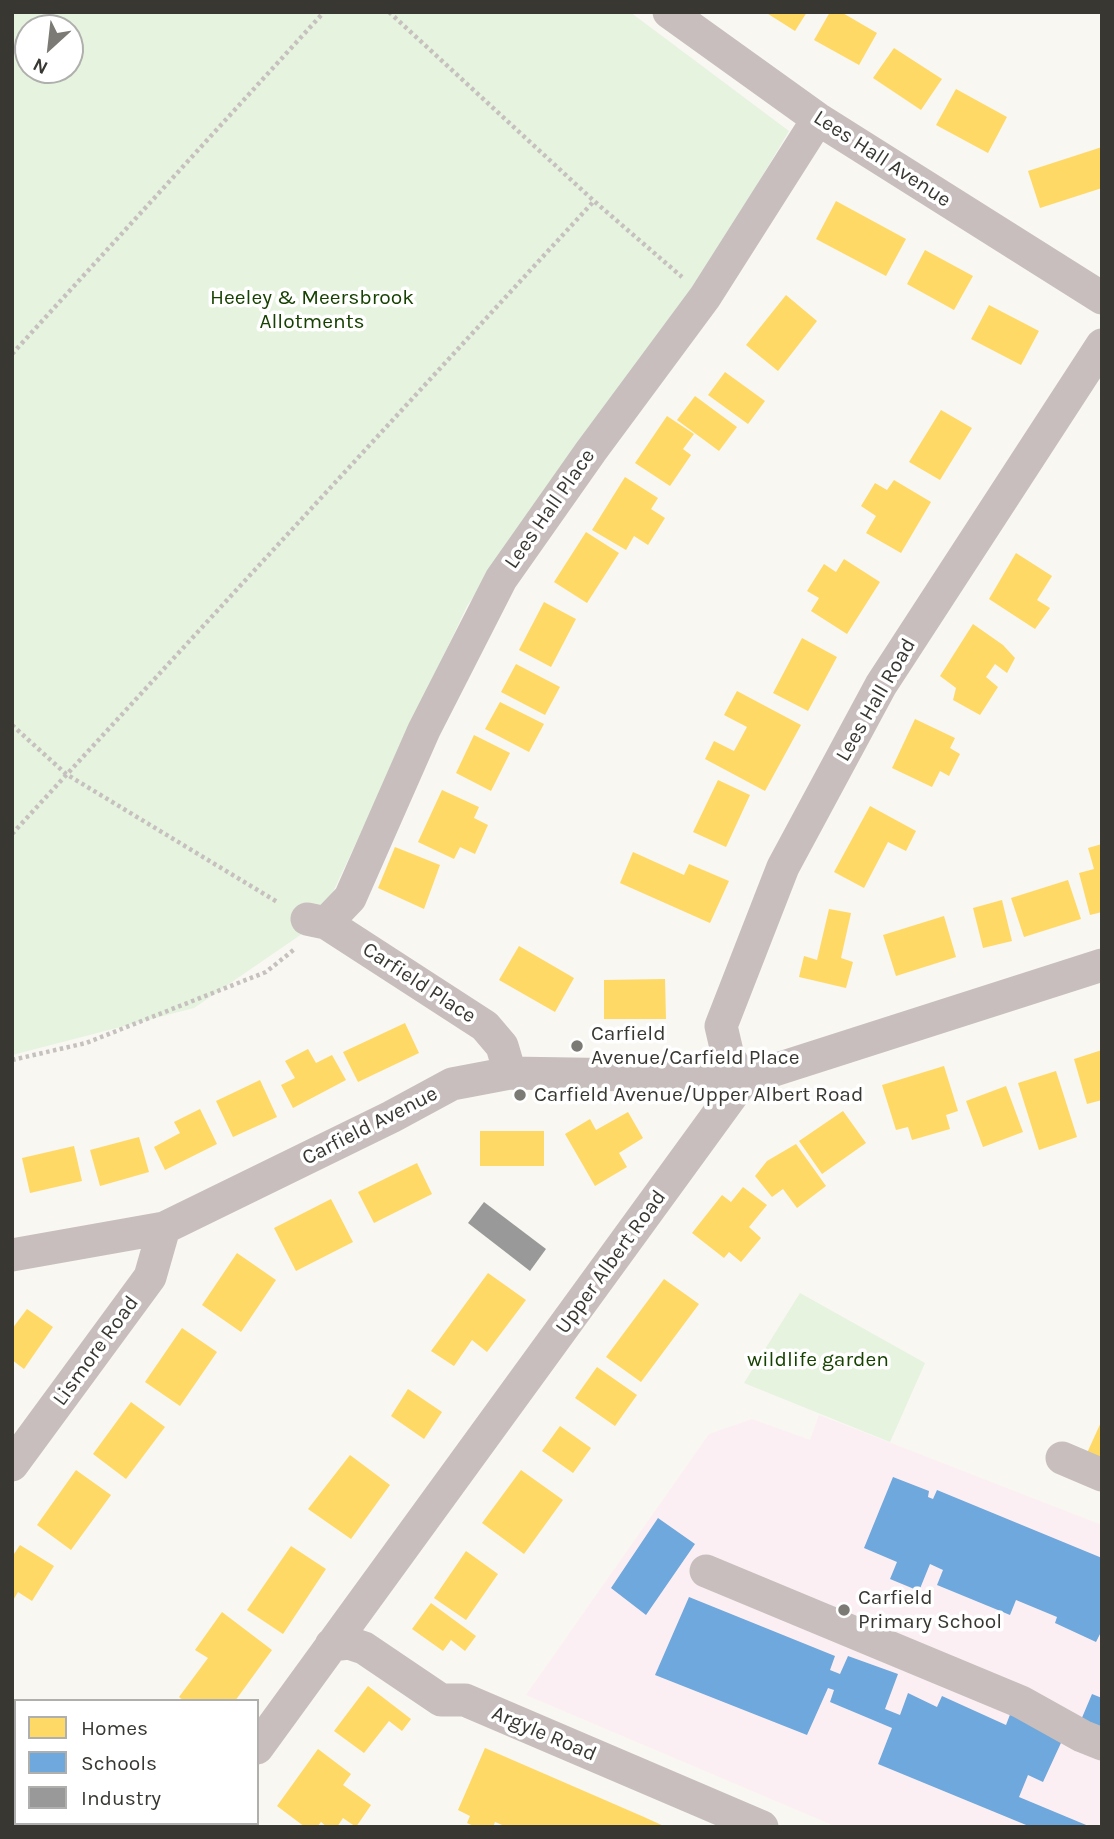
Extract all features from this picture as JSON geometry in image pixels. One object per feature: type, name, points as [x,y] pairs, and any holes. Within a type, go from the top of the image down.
[{"type":"street","name":"Lees Hall Avenue","points":[[668,12],[818,119],[1102,299]]},
{"type":"street","name":"Lees Hall Place","points":[[315,921],[350,898],[424,730],[501,579],[591,451],[705,297],[818,119]]},
{"type":"street","name":"Lees Hall Road","points":[[743,1080],[728,1056],[721,1026],[783,867],[881,685],[1102,345]]},
{"type":"street","name":"Carfield Place","points":[[315,921],[485,1026],[502,1046],[510,1073]]},
{"type":"street","points":[[743,1080],[1102,965]]},
{"type":"street","name":"Carfield Avenue","points":[[12,1255],[164,1228],[391,1117],[452,1084],[510,1073],[743,1080]]},
{"type":"street","name":"Upper Albert Road","points":[[259,1745],[743,1080]]},
{"type":"street","name":"Lismore Road","points":[[12,1465],[150,1277],[164,1228]]},
{"type":"street","points":[[1062,1458],[1102,1475]]},
{"type":"street","points":[[706,1571],[1021,1702],[1082,1736],[1102,1744]]},
{"type":"street","name":"Argyle Road","points":[[331,1645],[349,1643],[363,1648],[441,1700],[465,1700],[762,1827]]},
{"type":"path","points":[[12,354],[324,12]]},
{"type":"path","points":[[389,12],[594,201],[705,297]]},
{"type":"path","points":[[12,834],[594,201]]},
{"type":"path","points":[[12,725],[66,774],[315,921],[266,972],[86,1043],[12,1060]]},
{"type":"shaded area","name":"Carfield Primary School","points":[[819,1415],[1102,1525],[1102,1817],[1098,1827],[837,1827],[526,1695],[709,1434],[752,1419],[810,1440]]},
{"type":"green space","name":"Heeley & Meersbrook Allotments","points":[[12,12],[630,12],[789,131],[690,298],[467,606],[326,907],[312,927],[194,1008],[12,1055]]},
{"type":"green space","name":"wildlife garden","points":[[800,1293],[925,1363],[890,1442],[744,1383]]},
{"type":"building: Homes","points":[[765,12],[807,12],[795,31]]},
{"type":"building: Homes","points":[[830,12],[841,12],[877,33],[859,65],[814,40]]},
{"type":"building: Homes","points":[[894,48],[942,79],[921,110],[873,78]]},
{"type":"building: Homes","points":[[956,89],[1007,117],[988,153],[936,125]]},
{"type":"building: Homes","points":[[1102,147],[1102,188],[1040,208],[1028,171]]},
{"type":"building: Homes","points":[[836,201],[906,239],[886,276],[816,239]]},
{"type":"building: Homes","points":[[925,250],[973,276],[954,310],[907,284]]},
{"type":"building: Homes","points":[[786,295],[817,321],[778,371],[746,345]]},
{"type":"building: Homes","points":[[989,305],[1039,331],[1021,365],[971,339]]},
{"type":"building: Homes","points":[[725,372],[765,401],[748,424],[708,395]]},
{"type":"building: Homes","points":[[695,396],[737,427],[719,451],[677,420]]},
{"type":"building: Homes","points":[[941,410],[972,428],[940,480],[909,462]]},
{"type":"building: Homes","points":[[667,416],[694,434],[683,449],[691,455],[670,486],[635,463]]},
{"type":"building: Homes","points":[[625,477],[658,498],[651,509],[665,518],[648,545],[634,536],[626,550],[592,530]]},
{"type":"building: Homes","points":[[894,480],[931,502],[901,553],[866,533],[876,516],[861,506],[875,483],[887,490]]},
{"type":"building: Homes","points":[[586,532],[619,553],[587,603],[554,582]]},
{"type":"building: Homes","points":[[1016,553],[1052,576],[1037,600],[1050,608],[1035,629],[989,599]]},
{"type":"building: Homes","points":[[844,559],[880,582],[847,634],[811,611],[819,598],[807,591],[824,564],[836,572]]},
{"type":"building: Homes","points":[[544,602],[576,619],[551,667],[519,650]]},
{"type":"building: Homes","points":[[973,624],[1003,645],[1015,658],[1007,673],[995,664],[986,677],[998,687],[980,715],[953,700],[956,688],[940,676]]},
{"type":"building: Homes","points":[[802,638],[837,657],[808,711],[773,693]]},
{"type":"building: Homes","points":[[516,664],[560,687],[545,715],[501,692]]},
{"type":"building: Homes","points":[[737,691],[801,725],[765,791],[705,759],[714,741],[734,751],[747,727],[724,715]]},
{"type":"building: Homes","points":[[500,702],[544,724],[529,752],[485,729]]},
{"type":"building: Homes","points":[[915,719],[955,738],[950,748],[960,754],[949,776],[940,771],[932,787],[892,768]]},
{"type":"building: Homes","points":[[474,735],[510,753],[491,791],[456,773]]},
{"type":"building: Homes","points":[[718,780],[750,795],[726,847],[693,832]]},
{"type":"building: Homes","points":[[442,790],[479,807],[474,818],[488,825],[475,854],[460,847],[454,859],[418,842]]},
{"type":"building: Homes","points":[[870,806],[916,831],[906,851],[888,842],[864,888],[834,872]]},
{"type":"building: Homes","points":[[1102,844],[1102,912],[1090,915],[1079,873],[1094,869],[1088,848]]},
{"type":"building: Homes","points":[[395,847],[440,865],[424,909],[378,888]]},
{"type":"building: Homes","points":[[633,852],[684,875],[689,864],[729,881],[710,923],[620,883]]},
{"type":"building: Homes","points":[[1068,880],[1081,919],[1024,937],[1011,898]]},
{"type":"building: Homes","points":[[1002,900],[1012,941],[983,948],[973,908]]},
{"type":"building: Homes","points":[[829,909],[851,913],[841,958],[853,962],[846,988],[799,977],[804,956],[817,960]]},
{"type":"building: Homes","points":[[944,916],[956,957],[896,976],[883,935]]},
{"type":"building: Homes","points":[[519,946],[574,978],[555,1012],[499,980]]},
{"type":"building: Homes","points":[[665,979],[666,1019],[604,1019],[604,980]]},
{"type":"building: Homes","points":[[405,1023],[419,1053],[358,1082],[343,1052]]},
{"type":"building: Homes","points":[[308,1049],[316,1063],[332,1055],[346,1080],[293,1108],[281,1085],[295,1078],[285,1061]]},
{"type":"building: Homes","points":[[1102,1050],[1102,1100],[1087,1104],[1074,1059]]},
{"type":"building: Homes","points":[[944,1066],[958,1111],[946,1115],[950,1129],[912,1140],[908,1127],[896,1130],[882,1085]]},
{"type":"building: Homes","points":[[1056,1071],[1077,1137],[1039,1150],[1018,1083]]},
{"type":"building: Homes","points":[[260,1080],[277,1117],[233,1137],[216,1101]]},
{"type":"building: Homes","points":[[1006,1086],[1023,1132],[983,1147],[966,1101]]},
{"type":"building: Homes","points":[[200,1109],[217,1144],[165,1170],[154,1147],[180,1133],[174,1122]]},
{"type":"building: Homes","points":[[843,1111],[866,1143],[822,1174],[799,1141]]},
{"type":"building: Homes","points":[[628,1112],[643,1138],[619,1153],[627,1167],[595,1186],[565,1134],[590,1119],[596,1130]]},
{"type":"building: Homes","points":[[480,1131],[544,1131],[544,1166],[480,1166]]},
{"type":"building: Homes","points":[[139,1137],[149,1172],[100,1186],[90,1150]]},
{"type":"building: Homes","points":[[796,1144],[826,1186],[797,1208],[783,1189],[772,1197],[755,1176],[767,1161]]},
{"type":"building: Homes","points":[[74,1146],[82,1181],[30,1193],[22,1158]]},
{"type":"building: Homes","points":[[417,1163],[432,1194],[374,1223],[358,1192]]},
{"type":"building: Homes","points":[[743,1187],[767,1205],[749,1227],[761,1238],[741,1262],[729,1252],[724,1258],[692,1233],[722,1195],[731,1202]]},
{"type":"building: Homes","points":[[331,1199],[353,1242],[296,1271],[274,1228]]},
{"type":"building: Homes","points":[[237,1253],[276,1280],[241,1332],[202,1305]]},
{"type":"building: Homes","points":[[488,1273],[526,1300],[487,1352],[472,1340],[454,1366],[431,1351]]},
{"type":"building: Homes","points":[[664,1279],[699,1304],[641,1382],[606,1357]]},
{"type":"building: Homes","points":[[27,1309],[53,1327],[24,1369],[12,1360],[12,1329]]},
{"type":"building: Homes","points":[[182,1328],[217,1352],[180,1406],[145,1382]]},
{"type":"building: Homes","points":[[597,1367],[637,1395],[615,1426],[575,1398]]},
{"type":"building: Homes","points":[[408,1389],[442,1412],[424,1439],[391,1416]]},
{"type":"building: Homes","points":[[131,1402],[165,1427],[126,1479],[93,1454]]},
{"type":"building: Homes","points":[[1102,1420],[1102,1459],[1087,1453]]},
{"type":"building: Homes","points":[[560,1426],[591,1448],[573,1473],[542,1451]]},
{"type":"building: Homes","points":[[350,1455],[390,1485],[351,1539],[308,1509]]},
{"type":"building: Homes","points":[[76,1470],[111,1495],[71,1550],[37,1525]]},
{"type":"building: Homes","points":[[521,1470],[563,1500],[524,1554],[482,1523]]},
{"type":"building: Homes","points":[[20,1545],[54,1566],[32,1601],[18,1592],[12,1602],[12,1557]]},
{"type":"building: Homes","points":[[291,1546],[326,1569],[283,1634],[247,1610]]},
{"type":"building: Homes","points":[[466,1551],[498,1574],[466,1620],[434,1598]]},
{"type":"building: Homes","points":[[431,1603],[476,1636],[465,1651],[451,1640],[443,1651],[412,1629]]},
{"type":"building: Homes","points":[[222,1612],[272,1650],[236,1699],[182,1699],[179,1697],[208,1658],[195,1650]]},
{"type":"building: Homes","points":[[368,1686],[411,1719],[402,1731],[389,1721],[364,1753],[334,1731]]},
{"type":"building: Homes","points":[[485,1748],[666,1827],[507,1827],[495,1822],[493,1827],[476,1827],[467,1823],[470,1816],[458,1810]]},
{"type":"building: Homes","points":[[318,1749],[351,1774],[343,1785],[371,1805],[356,1827],[343,1818],[337,1827],[327,1827],[321,1822],[317,1827],[305,1827],[277,1806]]},
{"type":"building: Homes","points":[[118,1825],[121,1827],[51,1827]]},
{"type":"building: Schools","points":[[893,1477],[929,1491],[928,1497],[933,1499],[937,1490],[1102,1558],[1102,1630],[1096,1642],[1055,1623],[1057,1617],[1016,1600],[1010,1615],[937,1585],[943,1570],[930,1564],[919,1591],[890,1579],[897,1562],[864,1548]]},
{"type":"building: Schools","points":[[658,1518],[695,1544],[646,1615],[611,1588]]},
{"type":"building: Schools","points":[[689,1597],[835,1656],[830,1670],[840,1674],[848,1656],[898,1674],[885,1709],[900,1715],[908,1693],[937,1707],[942,1696],[1006,1725],[1011,1712],[1066,1732],[1043,1782],[1028,1775],[1019,1797],[1091,1827],[1031,1827],[878,1764],[892,1728],[830,1702],[834,1690],[828,1688],[807,1735],[655,1675]]},
{"type":"building: Schools","points":[[1092,1694],[1102,1698],[1102,1730],[1081,1720]]},
{"type":"building: Industry","points":[[484,1202],[546,1249],[530,1271],[468,1223]]},
{"type":"place","name":"Carfield Avenue/Carfield Place","points":[[577,1046]]},
{"type":"place","name":"Carfield Avenue/Upper Albert Road","points":[[520,1095]]},
{"type":"place","name":"Carfield Primary School","points":[[844,1610]]}]
